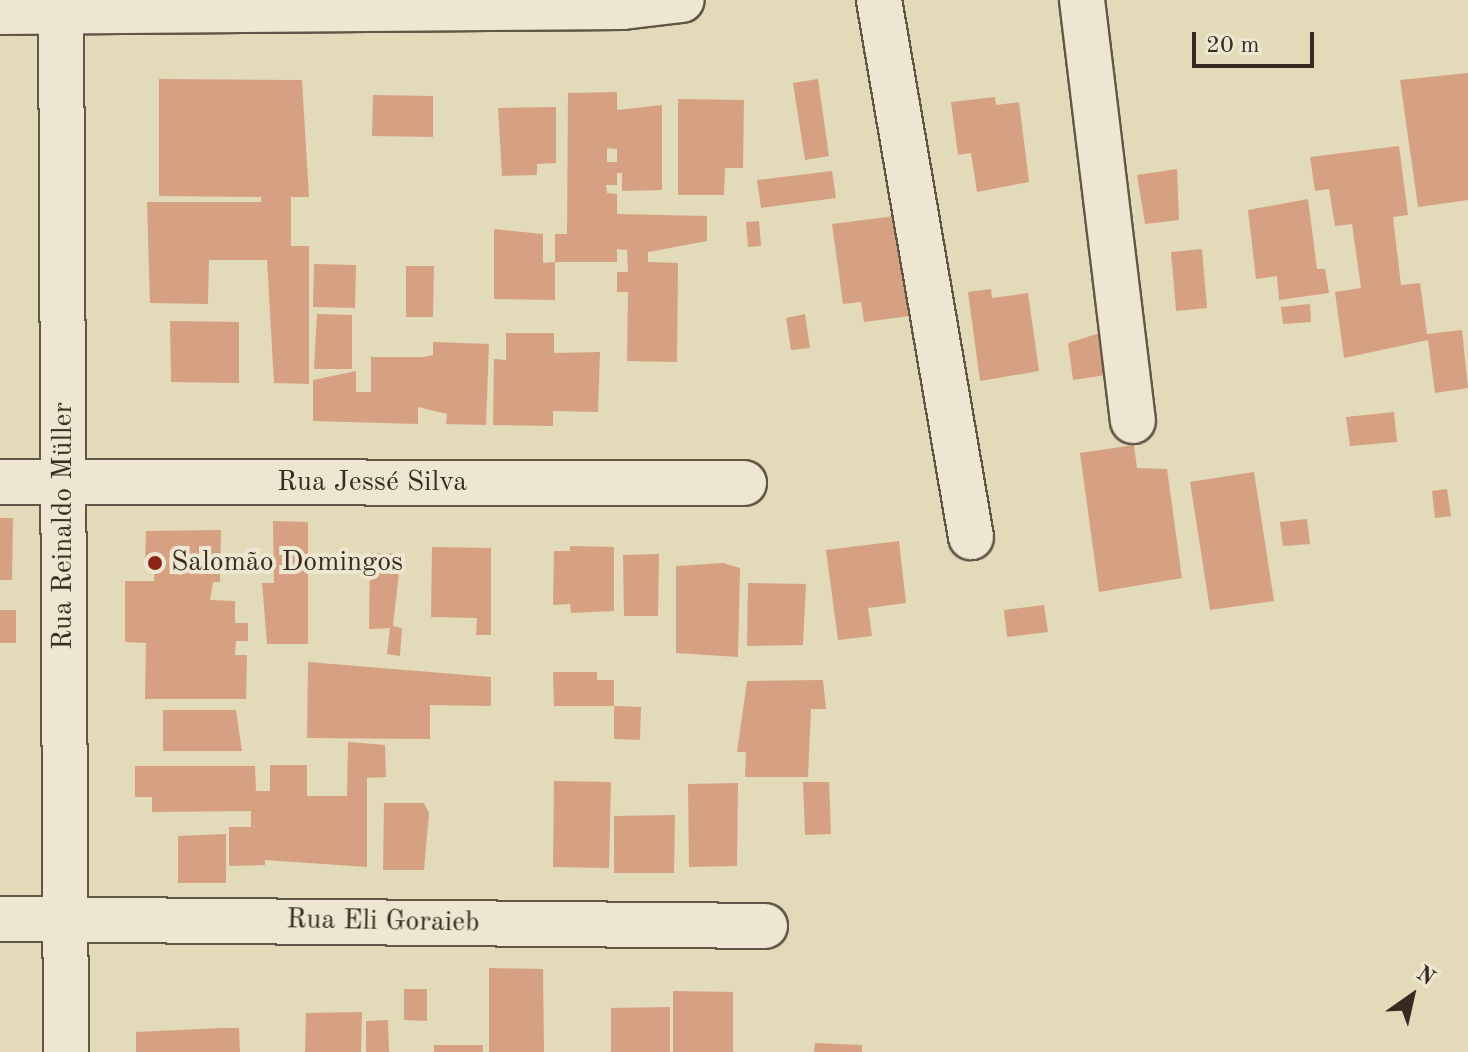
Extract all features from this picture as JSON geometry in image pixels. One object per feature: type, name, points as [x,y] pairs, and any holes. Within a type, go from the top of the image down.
[{"type":"street","points":[[0,12],[61,6],[623,7],[682,0]]},
{"type":"street","points":[[879,0],[971,537]]},
{"type":"street","points":[[1082,0],[1133,421]]},
{"type":"street","name":"Rua Reinaldo Müller","points":[[61,6],[66,1052]]},
{"type":"street","name":"Rua Jessé Silva","points":[[0,482],[744,483]]},
{"type":"street","name":"Rua Eli Goraieb","points":[[0,919],[765,926]]},
{"type":"building","points":[[1468,73],[1468,200],[1418,207],[1400,80]]},
{"type":"building","points":[[159,79],[302,80],[309,197],[291,197],[291,246],[309,246],[309,384],[274,383],[267,260],[209,260],[208,304],[150,303],[147,202],[261,202],[261,197],[159,196]]},
{"type":"building","points":[[818,79],[829,156],[805,160],[793,83]]},
{"type":"building","points":[[617,92],[617,110],[662,105],[662,190],[622,191],[622,173],[617,173],[617,185],[606,185],[607,193],[617,194],[617,214],[707,216],[707,241],[648,252],[648,262],[678,263],[677,362],[627,361],[628,292],[617,292],[617,272],[628,272],[627,250],[617,249],[617,262],[555,262],[555,234],[567,234],[568,93]],"holes":[[[607,148],[617,149],[617,162],[607,162]]]},
{"type":"building","points":[[373,95],[433,96],[433,137],[372,136]]},
{"type":"building","points":[[995,97],[996,105],[1019,102],[1029,182],[977,192],[971,153],[958,155],[951,102]]},
{"type":"building","points":[[678,99],[744,100],[743,168],[725,168],[724,195],[678,195]]},
{"type":"building","points":[[556,107],[556,163],[537,164],[537,175],[502,176],[498,108]]},
{"type":"building","points":[[1399,146],[1408,215],[1393,217],[1401,285],[1420,283],[1427,334],[1462,330],[1468,388],[1435,393],[1428,340],[1344,358],[1335,292],[1361,288],[1352,224],[1335,226],[1329,189],[1315,191],[1310,157]]},
{"type":"building","points":[[1177,169],[1179,220],[1145,224],[1137,175]]},
{"type":"building","points":[[832,171],[836,198],[761,208],[757,180]]},
{"type":"building","points":[[1308,199],[1317,269],[1325,269],[1329,293],[1279,300],[1277,276],[1256,279],[1248,210]]},
{"type":"building","points":[[903,215],[917,315],[864,322],[861,302],[843,304],[832,224]]},
{"type":"building","points":[[759,221],[761,246],[748,247],[746,222]]},
{"type":"building","points":[[494,229],[543,234],[543,263],[555,262],[555,300],[494,299]]},
{"type":"building","points":[[1202,249],[1207,308],[1176,311],[1171,252]]},
{"type":"building","points":[[314,264],[356,265],[355,308],[313,307]]},
{"type":"building","points":[[406,266],[434,266],[433,317],[406,317]]},
{"type":"building","points":[[991,289],[992,298],[1028,293],[1039,371],[980,381],[968,292]]},
{"type":"building","points":[[1310,304],[1311,322],[1283,324],[1281,307]]},
{"type":"building","points":[[317,314],[352,315],[352,369],[314,369]]},
{"type":"building","points":[[805,314],[810,348],[791,350],[786,318]]},
{"type":"building","points":[[170,321],[239,322],[239,383],[171,382]]},
{"type":"building","points":[[506,333],[554,333],[554,353],[600,352],[598,412],[553,411],[553,426],[493,425],[494,359],[506,360]]},
{"type":"building","points":[[1100,333],[1106,375],[1073,380],[1068,343]]},
{"type":"building","points":[[433,342],[489,344],[486,425],[446,424],[447,414],[418,407],[418,424],[313,421],[313,380],[356,371],[356,392],[371,392],[371,357],[433,355]]},
{"type":"building","points":[[1394,412],[1397,442],[1350,446],[1346,417]]},
{"type":"building","points":[[1134,445],[1137,468],[1167,469],[1182,578],[1099,592],[1080,453]]},
{"type":"building","points":[[1254,472],[1274,601],[1210,610],[1190,482]]},
{"type":"building","points":[[1447,489],[1451,516],[1435,518],[1432,491]]},
{"type":"building","points":[[0,518],[13,518],[12,580],[0,580]]},
{"type":"building","points":[[1307,519],[1310,544],[1283,546],[1280,522]]},
{"type":"building","points":[[273,521],[308,522],[308,644],[267,644],[262,583],[274,583]]},
{"type":"building","points":[[221,530],[220,582],[213,582],[210,600],[235,601],[235,623],[248,623],[248,641],[236,641],[235,655],[247,655],[246,699],[145,699],[146,643],[125,642],[125,581],[154,581],[155,563],[145,563],[146,531]]},
{"type":"building","points":[[899,541],[906,603],[868,608],[872,636],[838,640],[826,550]]},
{"type":"building","points":[[570,546],[614,547],[614,611],[571,613],[570,604],[553,605],[554,551],[570,551]]},
{"type":"building","points":[[432,547],[491,548],[491,635],[476,635],[477,618],[431,617]]},
{"type":"building","points":[[370,553],[401,554],[393,626],[402,628],[400,656],[387,654],[390,628],[369,629]]},
{"type":"building","points":[[659,554],[658,616],[624,616],[623,555]]},
{"type":"building","points":[[723,563],[740,568],[738,657],[676,653],[676,566]]},
{"type":"building","points":[[748,583],[806,584],[803,645],[747,646]]},
{"type":"building","points":[[1044,605],[1048,632],[1007,637],[1004,610]]},
{"type":"building","points":[[0,610],[16,610],[16,643],[0,643]]},
{"type":"building","points":[[308,662],[491,677],[491,706],[430,705],[430,739],[307,738]]},
{"type":"building","points":[[553,672],[597,672],[597,680],[614,680],[614,706],[554,706]]},
{"type":"building","points":[[823,680],[826,709],[811,709],[808,777],[745,777],[746,752],[737,752],[747,681]]},
{"type":"building","points":[[614,706],[641,707],[640,740],[614,739]]},
{"type":"building","points":[[163,710],[236,710],[242,751],[163,751]]},
{"type":"building","points":[[348,742],[385,745],[386,777],[367,778],[367,867],[265,860],[265,865],[229,866],[229,827],[251,827],[251,811],[152,812],[152,797],[135,797],[135,766],[255,766],[256,791],[270,791],[270,765],[307,765],[307,796],[347,796]]},
{"type":"building","points":[[554,781],[611,782],[609,868],[553,867]]},
{"type":"building","points":[[803,782],[829,782],[831,834],[805,835]]},
{"type":"building","points":[[738,783],[737,866],[689,867],[688,784]]},
{"type":"building","points":[[384,803],[424,803],[429,813],[424,870],[383,870]]},
{"type":"building","points":[[675,815],[674,873],[614,873],[614,816]]},
{"type":"building","points":[[226,834],[226,883],[178,883],[178,836]]},
{"type":"building","points":[[489,968],[543,969],[544,1052],[489,1052]]},
{"type":"building","points":[[404,989],[427,989],[427,1021],[404,1020]]},
{"type":"building","points":[[673,991],[733,992],[733,1052],[673,1052]]},
{"type":"building","points":[[670,1007],[670,1052],[611,1052],[611,1008]]},
{"type":"building","points":[[362,1012],[361,1052],[305,1052],[306,1013]]},
{"type":"building","points":[[388,1020],[389,1052],[366,1052],[366,1021]]},
{"type":"building","points":[[239,1028],[240,1052],[136,1052],[136,1032]]},
{"type":"building","points":[[815,1043],[862,1045],[862,1052],[814,1052]]},
{"type":"building","points":[[434,1045],[483,1045],[483,1052],[434,1052]]},
{"type":"place","name":"Salomão Domingos","points":[[155,563]]}]
